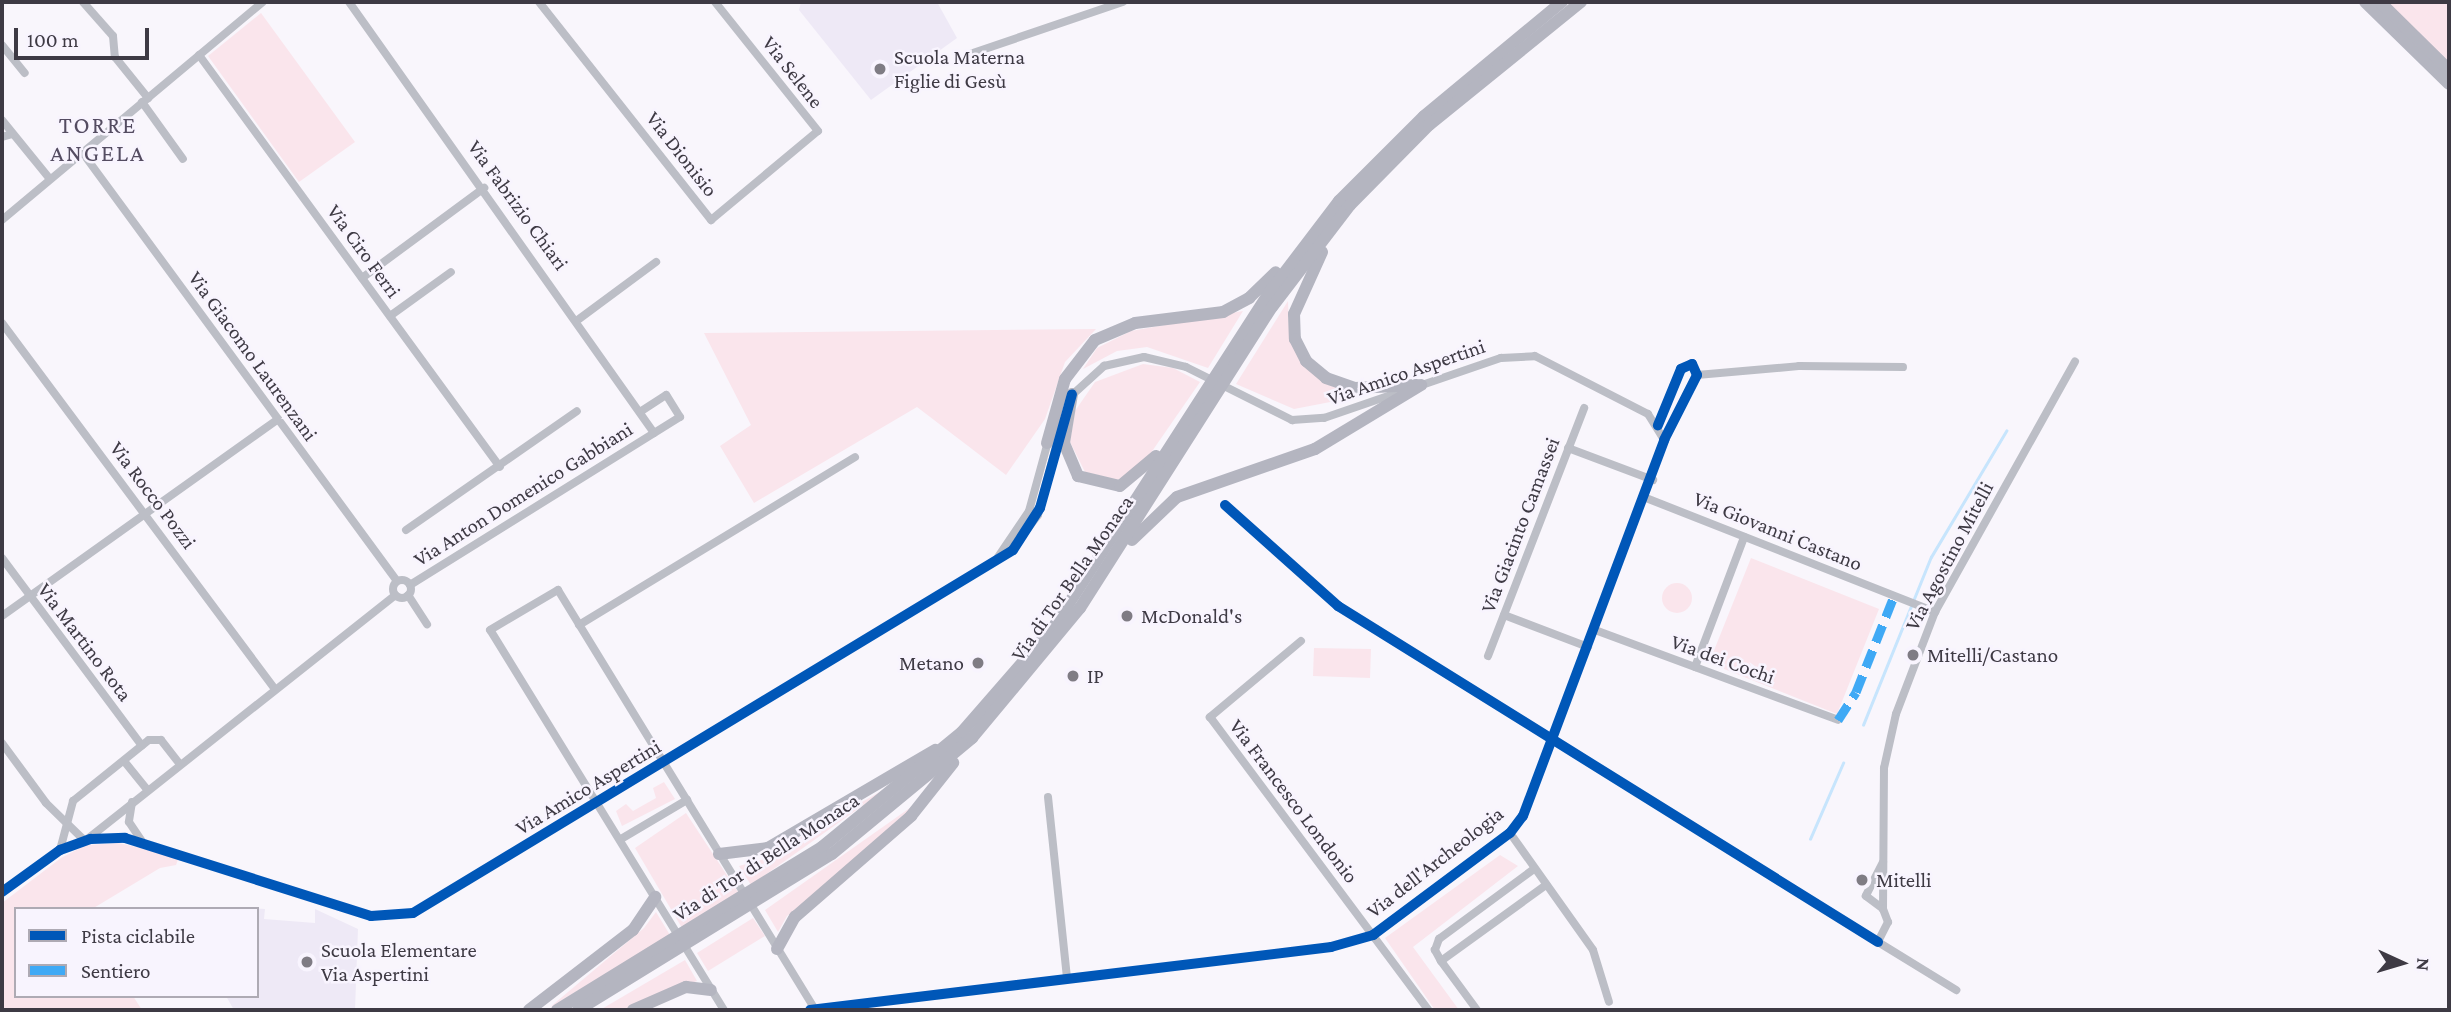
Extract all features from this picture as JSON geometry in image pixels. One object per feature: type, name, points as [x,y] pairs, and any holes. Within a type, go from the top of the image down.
[{"type":"main road","points":[[1047,443],[1065,379],[1095,340],[1135,323],[1234,307],[1295,257],[1402,135],[1562,2]]},
{"type":"main road","points":[[1223,374],[1350,205],[1429,125],[1581,2]]},
{"type":"main road","points":[[2365,2],[2449,84]]},
{"type":"main road","points":[[2380,2],[2449,70]]},
{"type":"main road","points":[[1350,205],[1303,287],[1294,314],[1297,345],[1316,372],[1343,385],[1421,385]]},
{"type":"main road","points":[[1223,374],[1295,257]]},
{"type":"main road","name":"Via di Tor di Bella Monaca","points":[[557,1010],[812,854],[967,735],[1055,625],[1176,436],[1197,412],[1223,374]]},
{"type":"main road","points":[[1103,575],[1177,497],[1315,449],[1421,385]]},
{"type":"main road","points":[[1072,394],[1066,458],[1076,474],[1093,484],[1131,482],[1176,436]]},
{"type":"main road","name":"Via di Tor Bella Monaca","points":[[578,1010],[838,850],[967,735],[1041,661],[1103,575],[1197,412]]},
{"type":"main road","points":[[719,854],[749,855],[774,845],[967,735]]},
{"type":"main road","points":[[777,948],[792,919],[916,810],[967,735]]},
{"type":"main road","points":[[530,1010],[633,930],[655,897]]},
{"type":"main road","points":[[633,1010],[686,987],[711,990]]},
{"type":"street","points":[[83,2],[114,39],[115,57],[183,159]]},
{"type":"street","points":[[2,220],[263,2]]},
{"type":"street","name":"Via Fabrizio Chiari","points":[[349,2],[579,319],[654,433]]},
{"type":"street","name":"Via Dionisio","points":[[539,2],[711,220],[818,131]]},
{"type":"street","name":"Via Selene","points":[[715,2],[818,131]]},
{"type":"street","points":[[970,54],[1123,2]]},
{"type":"street","points":[[3,50],[25,73]]},
{"type":"street","name":"Via Ciro Ferri","points":[[199,55],[500,467]]},
{"type":"street","points":[[2,120],[50,179]]},
{"type":"street","points":[[2,137],[12,134]]},
{"type":"street","name":"Via Giacomo Laurenzani","points":[[82,152],[397,582]]},
{"type":"street","points":[[362,278],[484,188]]},
{"type":"street","points":[[579,319],[656,262]]},
{"type":"street","points":[[390,316],[451,272]]},
{"type":"street","name":"Via Rocco Pozzi","points":[[2,323],[275,689]]},
{"type":"street","name":"Via Amico Aspertini","points":[[992,564],[1027,515],[1047,443],[1072,394],[1104,366],[1144,357],[1182,365],[1292,420],[1324,418],[1489,361],[1529,355],[1558,364],[1658,425]]},
{"type":"street","name":"Via Agostino Mitelli","points":[[1883,909],[1887,745],[1934,612],[2076,361]]},
{"type":"street","points":[[1664,440],[1658,425],[1682,367],[1694,365],[1697,375],[1792,366],[1903,367]]},
{"type":"street","name":"Via dell'Archeologia","points":[[813,1010],[1331,947],[1373,935],[1510,833],[1528,807],[1653,480],[1664,440],[1697,375]]},
{"type":"street","name":"Via Amico Aspertini","points":[[2,892],[60,850],[85,841],[141,840],[391,918],[419,910],[992,564],[1034,524],[1072,394]]},
{"type":"street","name":"Via Anton Domenico Gabbiani","points":[[410,585],[680,417],[666,395],[640,412]]},
{"type":"street","name":"Via Giacinto Camassei","points":[[1488,656],[1584,408]]},
{"type":"street","points":[[406,530],[578,411]]},
{"type":"street","points":[[2,615],[278,419]]},
{"type":"street","points":[[1568,448],[1653,480]]},
{"type":"street","points":[[579,625],[855,457]]},
{"type":"street","name":"Via Giovanni Castano","points":[[1646,498],[1934,612]]},
{"type":"street","points":[[1695,667],[1744,537]]},
{"type":"street","name":"Via Martino Rota","points":[[2,558],[142,746]]},
{"type":"street","points":[[395,595],[397,582],[410,585],[408,595],[427,624]]},
{"type":"street","points":[[724,1010],[621,839],[489,630],[558,590],[813,1010]]},
{"type":"street","points":[[2,743],[85,841],[179,763],[395,595],[408,595]]},
{"type":"street","points":[[1504,615],[1588,647]]},
{"type":"street","name":"Via dei Cochi","points":[[1595,630],[1838,720]]},
{"type":"street","name":"Via Francesco Londonio","points":[[1301,641],[1210,717],[1373,935]]},
{"type":"street","points":[[60,850],[76,798],[142,746],[159,739],[179,763]]},
{"type":"street","points":[[124,761],[147,789]]},
{"type":"street","points":[[1048,797],[1067,977]]},
{"type":"street","points":[[621,839],[687,800]]},
{"type":"street","points":[[132,801],[129,822],[141,840]]},
{"type":"street","points":[[1510,833],[1595,953],[1598,985],[1609,1002]]},
{"type":"street","name":"Via Agostino Mitelli","points":[[1883,862],[1866,896],[1883,909]]},
{"type":"street","points":[[1477,1010],[1441,961],[1438,941],[1534,869]]},
{"type":"street","points":[[1441,961],[1546,885]]},
{"type":"street","points":[[1883,909],[1888,922],[1878,942],[1956,990]]},
{"type":"street","points":[[1373,935],[1427,1010]]},
{"type":"shaded area","name":"Scuola Materna Figlie di Gesù","points":[[801,2],[937,2],[957,38],[871,100],[799,10]]},
{"type":"shaded area","points":[[2387,2],[2449,2],[2449,63]]},
{"type":"shaded area","points":[[261,13],[355,142],[299,182],[208,56]]},
{"type":"shaded area","points":[[1288,301],[1289,329],[1301,362],[1351,398],[1294,409],[1236,384]]},
{"type":"shaded area","points":[[1243,311],[1208,368],[1147,347],[1117,351],[1083,369],[1097,348],[1131,331]]},
{"type":"shaded area","points":[[1096,329],[1065,362],[1045,419],[1006,475],[917,407],[754,503],[720,446],[751,425],[704,333]]},
{"type":"shaded area","points":[[1143,364],[1173,368],[1200,382],[1146,460],[1118,480],[1085,472],[1070,442],[1075,411],[1095,382]]},
{"type":"shaded area","points":[[1751,558],[1879,609],[1837,714],[1709,663]]},
{"type":"shaded area","points":[[1677,583],[1688,587],[1692,598],[1688,609],[1677,613],[1666,609],[1662,598],[1666,587]]},
{"type":"shaded area","points":[[1314,648],[1371,649],[1370,678],[1313,676]]},
{"type":"shaded area","points":[[664,782],[675,799],[622,826],[616,811],[626,804],[633,811],[656,798],[653,788]]},
{"type":"shaded area","points":[[890,786],[751,885],[739,866],[761,860]]},
{"type":"shaded area","points":[[914,805],[885,838],[787,916],[778,932],[765,910]]},
{"type":"shaded area","points":[[686,813],[738,892],[682,928],[635,848]]},
{"type":"shaded area","points":[[119,843],[179,857],[176,865],[160,868],[95,907],[14,907],[14,998],[134,998],[142,1010],[2,1010],[2,903],[61,858],[86,845]]},
{"type":"shaded area","points":[[1500,855],[1518,866],[1413,947],[1459,1010],[1435,1010],[1385,938]]},
{"type":"shaded area","name":"Scuola Elementare Via Aspertini","points":[[259,909],[265,909],[264,919],[315,923],[315,909],[358,929],[355,1010],[234,1010],[227,998],[259,998]]},
{"type":"shaded area","points":[[656,912],[670,935],[549,1008],[644,928]]},
{"type":"shaded area","points":[[753,918],[765,936],[708,971],[697,953]]},
{"type":"shaded area","points":[[685,960],[697,981],[622,1010],[600,1010]]},
{"type":"waterway","points":[[1863,725],[1931,557],[2006,431]]},
{"type":"waterway","points":[[1810,839],[1843,763]]},
{"type":"marked path","points":[[1838,720],[1856,692],[1894,596]]},
{"type":"cycle path","points":[[810,1010],[1331,947],[1373,935],[1510,833],[1523,816],[1664,440],[1697,375],[1692,364],[1681,369],[1658,425]]},
{"type":"cycle path","points":[[2,892],[60,850],[91,839],[125,838],[371,916],[413,913],[1013,550],[1040,508],[1072,394]]},
{"type":"cycle path","points":[[1225,505],[1338,606],[1878,942]]},
{"type":"place","name":"Scuola Materna Figlie di Gesù","points":[[880,69]]},
{"type":"place","name":"McDonald's","points":[[1127,616]]},
{"type":"place","name":"Mitelli/Castano","points":[[1913,655]]},
{"type":"place","name":"Metano","points":[[978,663]]},
{"type":"place","name":"IP","points":[[1073,676]]},
{"type":"place","name":"Mitelli","points":[[1862,880]]},
{"type":"place","name":"Scuola Elementare Via Aspertini","points":[[307,962]]},
{"type":"district","name":"TORRE ANGELA","points":[[98,139]]}]
